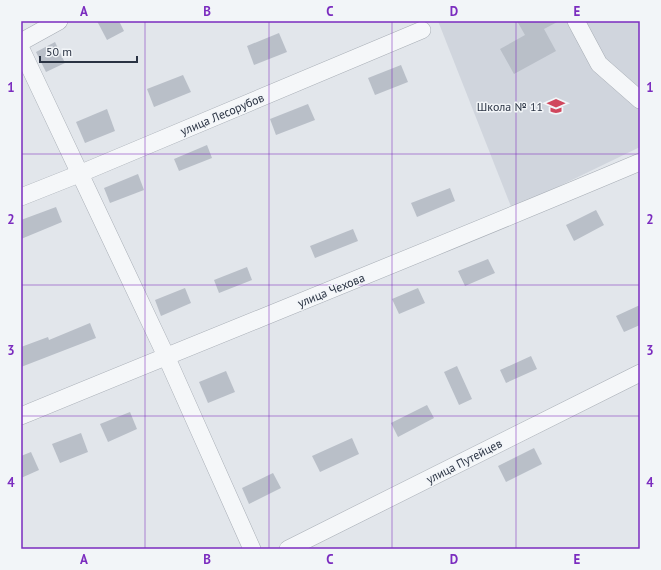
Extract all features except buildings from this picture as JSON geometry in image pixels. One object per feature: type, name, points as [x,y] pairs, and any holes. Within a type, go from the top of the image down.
[{"type":"street","points":[[21,42],[59,21]]},
{"type":"street","points":[[576,21],[599,64],[640,100]]},
{"type":"street","name":"улица Лесорубов","points":[[21,197],[422,30]]},
{"type":"street","points":[[21,49],[166,356],[252,549]]},
{"type":"street","name":"улица Чехова","points":[[21,416],[500,221],[640,162]]},
{"type":"street","name":"улица Путейцев","points":[[288,549],[640,373]]},
{"type":"shaded area","name":"Школа № 11","points":[[438,21],[640,21],[640,147],[512,209]]},
{"type":"place","name":"Школа № 11","points":[[556,106]]}]
